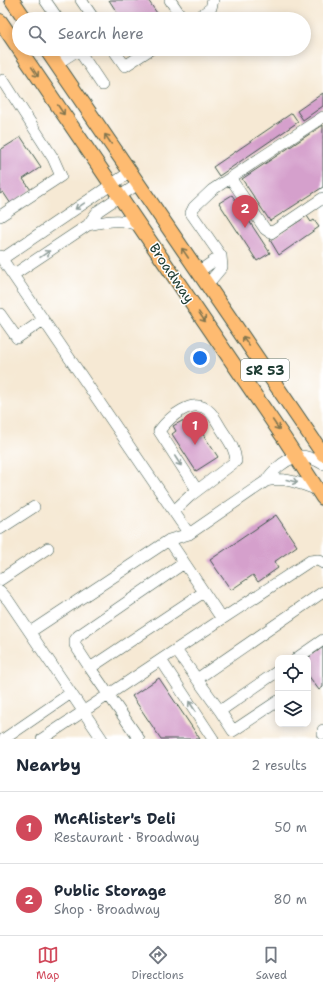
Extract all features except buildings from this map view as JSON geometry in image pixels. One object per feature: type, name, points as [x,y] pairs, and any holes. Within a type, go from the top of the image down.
[{"type":"main road","points":[[12,0],[20,12]]},
{"type":"main road","name":"Broadway","points":[[0,21],[12,38]]},
{"type":"main road","name":"Broadway","points":[[24,56],[296,456],[320,494]]},
{"type":"main road","name":"Broadway","points":[[51,56],[323,454]]},
{"type":"street","points":[[45,0],[53,12]]},
{"type":"street","points":[[81,0],[89,12]]},
{"type":"street","points":[[170,0],[178,12]]},
{"type":"street","points":[[206,12],[211,8],[213,0]]},
{"type":"street","points":[[56,64],[68,56]]},
{"type":"street","points":[[83,56],[102,85]]},
{"type":"street","points":[[119,56],[125,66],[140,56]]},
{"type":"street","points":[[0,82],[3,80],[53,158],[61,176],[0,216]]},
{"type":"street","points":[[207,285],[222,267],[221,256],[191,213],[194,207],[212,190],[323,117]]},
{"type":"street","points":[[13,275],[88,225],[130,172]]},
{"type":"street","points":[[231,178],[265,229],[271,233],[323,198]]},
{"type":"street","points":[[138,184],[116,190],[1,258],[189,534]]},
{"type":"street","points":[[88,225],[117,220],[131,222],[141,227]]},
{"type":"street","points":[[198,272],[221,256]]},
{"type":"street","points":[[0,314],[17,338],[43,320]]},
{"type":"street","points":[[174,512],[197,490],[236,461],[235,449],[210,412],[202,406],[189,406],[167,420],[158,431],[197,490]]},
{"type":"street","points":[[266,481],[271,472],[296,456],[307,458],[323,464]]},
{"type":"street","points":[[30,632],[169,540],[189,534],[266,481],[274,478],[285,480],[320,494]]},
{"type":"street","points":[[0,529],[34,507]]},
{"type":"street","points":[[169,540],[222,619]]},
{"type":"street","points":[[0,580],[48,548]]},
{"type":"street","points":[[42,739],[310,561],[318,560],[323,564]]},
{"type":"street","points":[[139,739],[75,645],[75,640],[78,636],[184,563]]},
{"type":"street","points":[[0,591],[30,632],[102,739]]},
{"type":"street","points":[[90,668],[204,592]]},
{"type":"street","points":[[197,679],[323,592]]},
{"type":"street","points":[[301,655],[323,640]]},
{"type":"street","points":[[176,650],[233,731],[275,703]]},
{"type":"street","points":[[161,660],[213,739]]},
{"type":"street","points":[[220,711],[275,673]]},
{"type":"street","points":[[4,739],[71,693]]},
{"type":"place","name":"Public Storage","points":[[245,228]]},
{"type":"place","name":"McAlister's Deli","points":[[195,445]]}]
